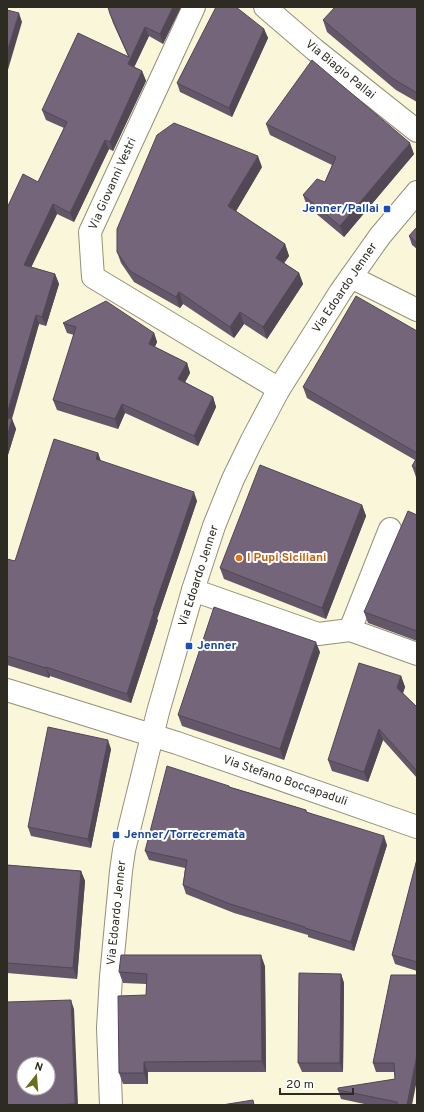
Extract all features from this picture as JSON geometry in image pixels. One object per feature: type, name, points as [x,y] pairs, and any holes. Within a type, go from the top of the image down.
[{"type":"street","name":"Via Giovanni Vestri","points":[[194,7],[90,232],[93,277],[279,389]]},
{"type":"street","name":"Via Biagio Pallai","points":[[265,7],[417,131]]},
{"type":"street","name":"Via Edoardo Jenner","points":[[111,1105],[108,1028],[111,977],[121,871],[130,822],[152,736],[193,590],[214,526],[233,479],[279,389],[351,277],[380,236],[417,192]]},
{"type":"street","points":[[351,277],[417,310]]},
{"type":"street","points":[[350,630],[390,529]]},
{"type":"street","points":[[193,590],[318,634],[350,630],[417,654]]},
{"type":"street","name":"Via Stefano Boccapaduli","points":[[7,690],[177,744],[417,827]]},
{"type":"building","points":[[108,7],[173,7],[160,34],[145,27],[128,64],[142,71],[110,142],[105,140],[70,213],[53,204],[24,265],[55,274],[42,317],[36,315],[7,414],[7,208],[23,174],[38,182],[67,122],[42,110],[78,33],[129,57]]},
{"type":"building","points":[[216,7],[236,7],[264,29],[229,108],[177,83]]},
{"type":"building","points":[[335,7],[417,7],[417,93],[392,78],[323,20]]},
{"type":"building","points":[[7,10],[19,13],[7,52]]},
{"type":"building","points":[[312,60],[410,143],[340,226],[303,195],[317,179],[325,182],[336,157],[266,124]]},
{"type":"building","points":[[174,123],[258,156],[228,206],[285,244],[276,258],[299,273],[263,327],[240,312],[230,327],[179,292],[176,297],[130,271],[117,252],[117,229],[157,135]]},
{"type":"building","points":[[417,227],[417,243],[409,236]]},
{"type":"building","points":[[356,296],[417,331],[417,453],[303,387]]},
{"type":"building","points":[[106,301],[154,333],[149,344],[187,363],[178,379],[213,397],[194,436],[122,404],[115,419],[53,400],[76,327],[63,323]]},
{"type":"building","points":[[7,418],[12,419],[7,437]]},
{"type":"building","points":[[54,439],[98,453],[96,459],[194,492],[153,611],[127,694],[46,667],[7,656],[7,559],[15,561]]},
{"type":"building","points":[[417,458],[417,469],[412,466]]},
{"type":"building","points":[[260,465],[362,505],[322,608],[220,568]]},
{"type":"building","points":[[408,511],[417,515],[417,631],[364,612]]},
{"type":"building","points":[[214,607],[316,642],[280,749],[178,715]]},
{"type":"building","points":[[359,663],[401,676],[397,688],[417,707],[417,771],[379,729],[364,772],[328,760]]},
{"type":"building","points":[[48,727],[108,740],[88,839],[28,827]]},
{"type":"building","points":[[167,766],[384,836],[351,942],[230,904],[183,885],[187,860],[145,851]]},
{"type":"building","points":[[417,859],[417,962],[392,955]]},
{"type":"building","points":[[7,865],[81,871],[73,968],[7,963]]},
{"type":"building","points":[[121,955],[261,955],[262,1061],[144,1062],[144,1073],[119,1073],[118,996],[146,995],[147,974],[119,972]]},
{"type":"building","points":[[299,973],[341,974],[340,1063],[298,1063]]},
{"type":"building","points":[[391,975],[417,975],[417,1054],[407,1105],[397,1105],[397,1102],[338,1090],[338,1088],[395,1079],[394,1063],[373,1063]]},
{"type":"building","points":[[71,1000],[75,1104],[7,1105],[7,1002]]},
{"type":"building","points":[[253,1100],[254,1105],[222,1105]]},
{"type":"place","name":"Jenner/Pallai","points":[[387,209]]},
{"type":"place","name":"I Pupi Siciliani","points":[[239,558]]},
{"type":"place","name":"Jenner","points":[[189,646]]},
{"type":"place","name":"Jenner/Torrecremata","points":[[116,835]]}]
